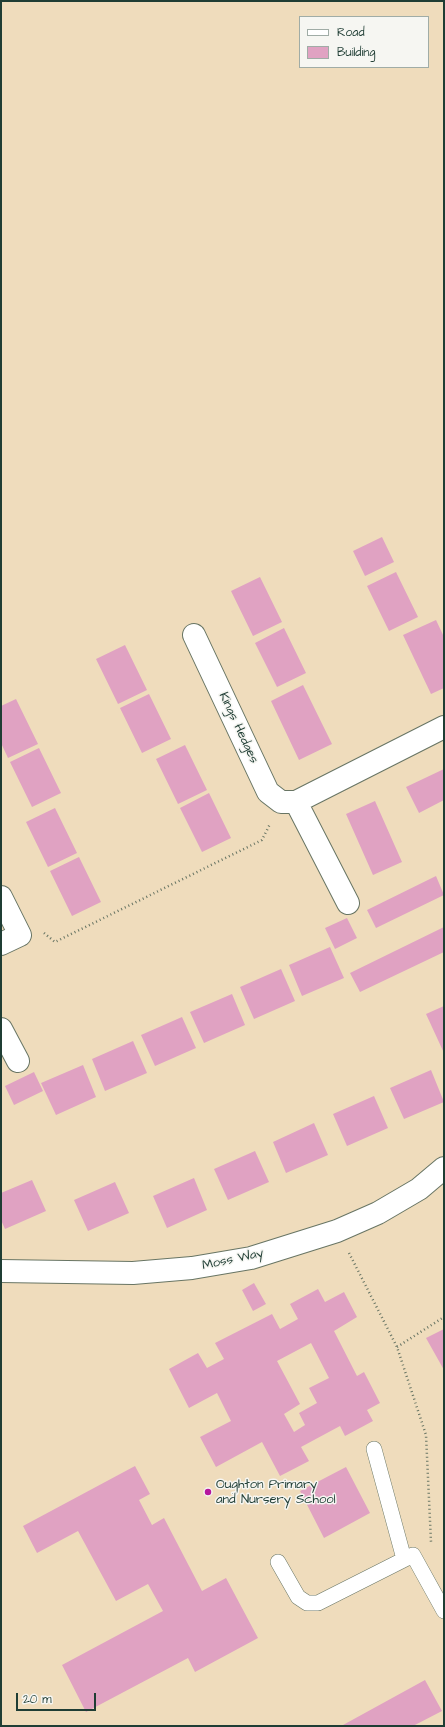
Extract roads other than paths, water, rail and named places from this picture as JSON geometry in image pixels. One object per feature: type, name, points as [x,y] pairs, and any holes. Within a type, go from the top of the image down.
[{"type":"street","name":"Kings Hedges","points":[[194,635],[268,792],[289,802],[348,903]]},
{"type":"street","points":[[289,802],[444,728]]},
{"type":"street","points":[[1,897],[10,940]]},
{"type":"street","points":[[1,1029],[18,1061]]},
{"type":"street","name":"Moss Way","points":[[1,1271],[133,1273],[192,1268],[251,1258],[337,1231],[378,1213],[419,1189],[444,1168]]},
{"type":"lane","points":[[374,1450],[404,1560]]},
{"type":"lane","points":[[278,1562],[298,1597],[307,1603],[318,1603],[413,1555],[444,1611]]},
{"type":"place","name":"Oughton Primary and Nursery School","points":[[208,1492]]}]
